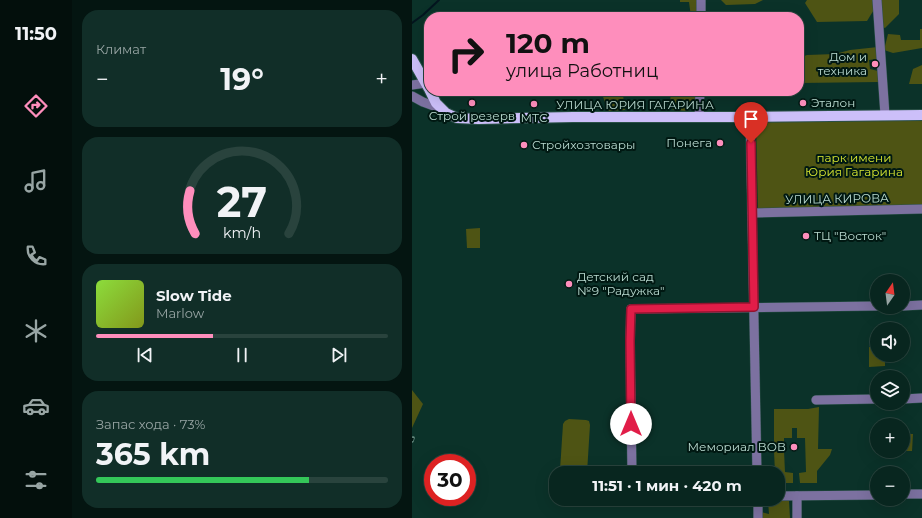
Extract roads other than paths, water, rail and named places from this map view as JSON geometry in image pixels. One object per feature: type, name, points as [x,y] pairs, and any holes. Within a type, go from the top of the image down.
[{"type":"main road","points":[[412,59],[424,81]]},
{"type":"main road","points":[[432,96],[436,103],[444,111]]},
{"type":"main road","name":"УЛИЦА ЮРИЯ ГАГАРИНА","points":[[444,111],[457,118],[494,120],[573,117],[750,118],[922,115]]},
{"type":"street","points":[[701,0],[701,12]]},
{"type":"street","points":[[878,0],[885,115]]},
{"type":"street","points":[[412,85],[424,87]]},
{"type":"street","points":[[412,96],[444,111]]},
{"type":"street","points":[[699,117],[700,96]]},
{"type":"street","points":[[750,118],[757,466]]},
{"type":"street","name":"УЛИЦА КИРОВА","points":[[752,213],[922,209]]},
{"type":"street","points":[[910,306],[922,305]]},
{"type":"street","points":[[632,466],[631,309],[870,306]]},
{"type":"street","points":[[910,398],[922,398]]},
{"type":"street","points":[[816,400],[870,399]]},
{"type":"street","points":[[910,494],[922,494]]},
{"type":"street","points":[[785,496],[870,495]]},
{"type":"street","points":[[796,496],[797,518]]},
{"type":"street","points":[[758,506],[758,518]]},
{"type":"waterway","points":[[426,12],[439,0]]},
{"type":"waterway","points":[[412,23],[424,14]]},
{"type":"place","name":"Дом и техника","points":[[875,64]]},
{"type":"place","name":"Строй резерв","points":[[472,103]]},
{"type":"place","name":"Эталон","points":[[803,103]]},
{"type":"place","name":"МТС","points":[[534,104]]},
{"type":"place","name":"Понега","points":[[720,143]]},
{"type":"place","name":"Стройхозтовары","points":[[524,145]]},
{"type":"place","name":"ТЦ \"Восток\"","points":[[806,236]]},
{"type":"place","name":"Детский cад №9 \"Радужка\"","points":[[569,284]]},
{"type":"place","name":"Мемориал ВОВ","points":[[794,447]]},
{"type":"park label","name":"парк имени Юрия Гагарина","points":[[854,165]]}]
